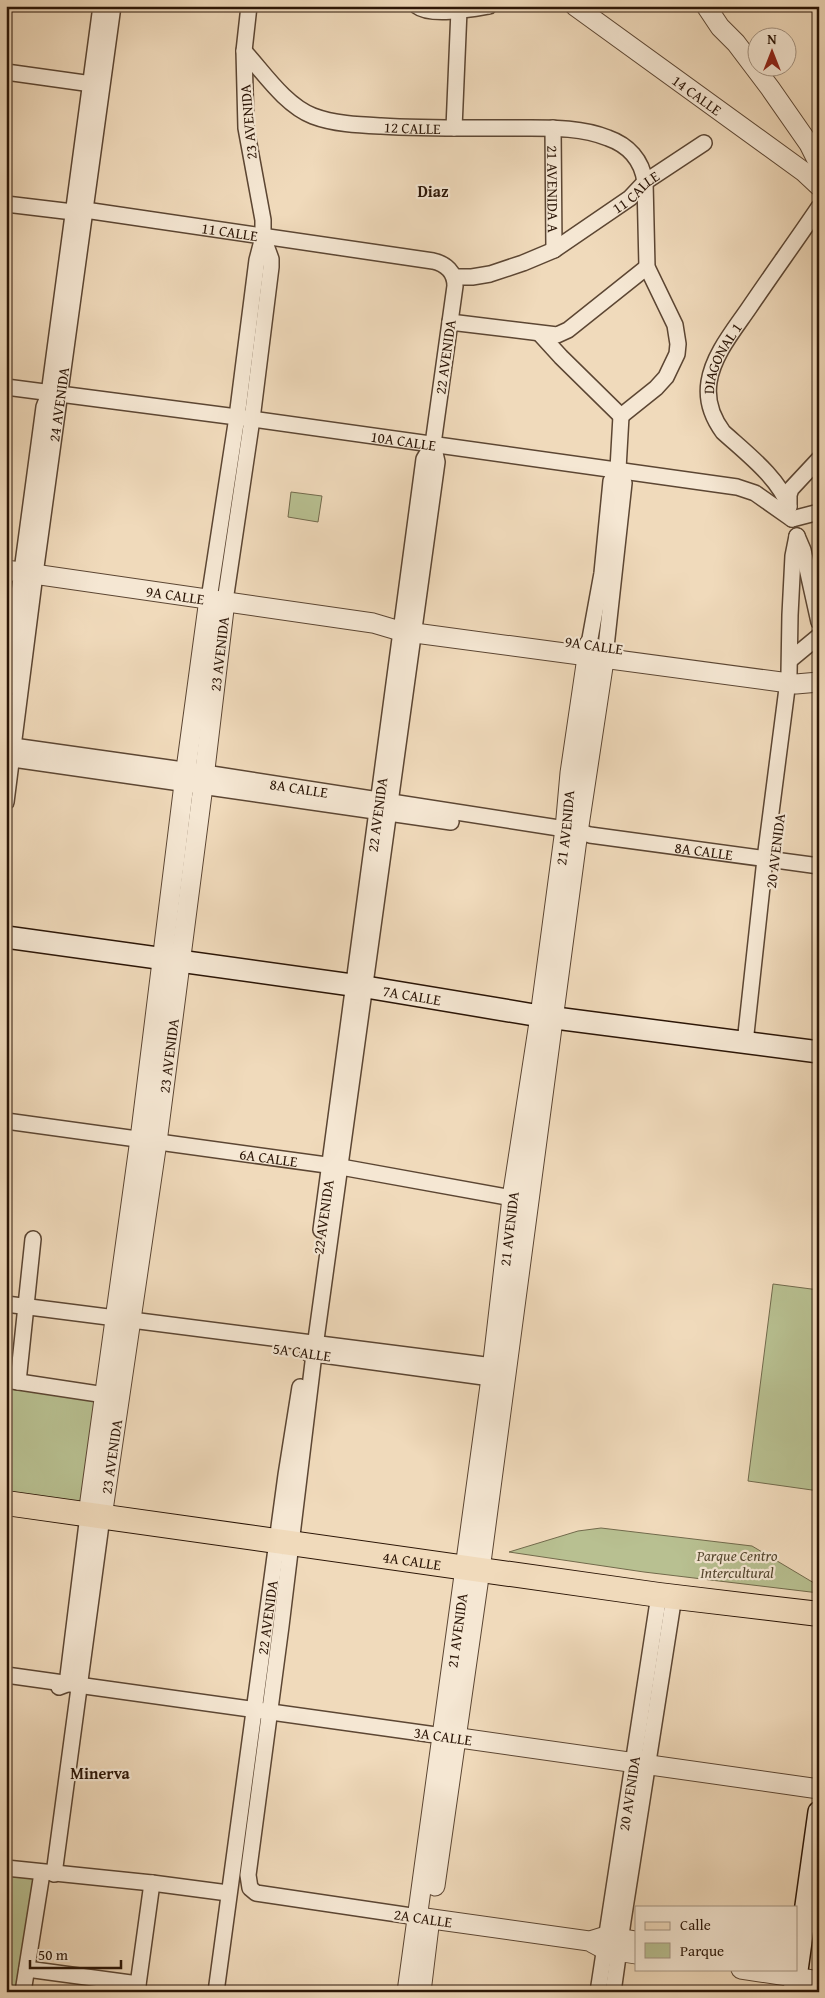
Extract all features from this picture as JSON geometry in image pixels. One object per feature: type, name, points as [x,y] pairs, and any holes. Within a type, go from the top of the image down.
[{"type":"main road","name":"7A CALLE","points":[[6,937],[360,987],[547,1017],[819,1052]]},
{"type":"main road","name":"4A CALLE","points":[[6,1493],[96,1512]]},
{"type":"main road","name":"4A CALLE","points":[[6,1503],[96,1512],[473,1562],[819,1602]]},
{"type":"main road","name":"4A CALLE","points":[[473,1562],[667,1595],[819,1614]]},
{"type":"main road","points":[[804,1976],[819,1812]]},
{"type":"main road","points":[[804,1976],[819,1885]]},
{"type":"street","name":"24 AVENIDA","points":[[96,85],[101,6]]},
{"type":"street","name":"24 AVENIDA","points":[[6,690],[21,572],[54,394],[96,85],[112,6]]},
{"type":"street","name":"23 AVENIDA","points":[[171,961],[204,780],[217,600],[237,417],[257,260],[263,237],[263,220],[246,128],[244,51],[249,6]]},
{"type":"street","points":[[417,6],[426,10],[459,10],[489,6]]},
{"type":"street","name":"14 CALLE","points":[[575,6],[804,172],[819,186]]},
{"type":"street","points":[[706,6],[720,27],[736,43]]},
{"type":"street","points":[[718,6],[726,26],[736,43],[809,144],[819,164]]},
{"type":"street","points":[[454,128],[459,10]]},
{"type":"street","name":"12 CALLE","points":[[244,51],[290,102],[314,116],[366,125],[454,128],[553,128],[582,131],[618,142],[634,155],[640,163],[645,182]]},
{"type":"street","points":[[6,72],[96,85]]},
{"type":"street","name":"21 AVENIDA A","points":[[553,128],[554,250]]},
{"type":"street","name":"11 CALLE","points":[[6,204],[79,211],[433,261],[444,264],[453,274],[472,277],[490,274],[554,250],[630,198],[645,182],[704,143]]},
{"type":"street","points":[[540,334],[621,416],[661,382],[678,354],[678,344],[675,325],[647,267],[645,182]]},
{"type":"street","name":"DIAGONAL 1","points":[[791,513],[781,488],[723,432],[716,422],[710,409],[709,382],[716,360],[730,336],[819,207]]},
{"type":"street","name":"23 AVENIDA","points":[[24,1992],[27,1969],[48,1873],[122,1323],[149,1140],[171,961],[185,777],[252,418],[271,268],[271,259],[263,237]]},
{"type":"street","points":[[450,322],[557,335],[568,330],[647,267]]},
{"type":"street","name":"22 AVENIDA","points":[[256,1893],[250,1888],[248,1875],[262,1710],[408,627],[437,462],[433,444],[455,286],[453,274]]},
{"type":"street","name":"10A CALLE","points":[[6,387],[252,418],[618,469],[746,489],[791,513]]},
{"type":"street","name":"21 AVENIDA","points":[[407,1992],[424,1918],[450,1737],[520,1202],[575,835],[597,651],[624,483],[618,469],[621,416]]},
{"type":"street","points":[[819,459],[789,494],[791,513],[819,512]]},
{"type":"street","name":"20 AVENIDA","points":[[791,513],[803,550],[819,622]]},
{"type":"street","name":"20 AVENIDA","points":[[748,1043],[770,859],[799,677],[790,615],[792,566],[797,536]]},
{"type":"street","name":"24 AVENIDA","points":[[6,802],[21,572]]},
{"type":"street","name":"9A CALLE","points":[[21,572],[373,623],[799,677]]},
{"type":"street","points":[[799,677],[819,636]]},
{"type":"street","name":"8A CALLE","points":[[9,752],[575,835],[819,866]]},
{"type":"street","name":"6A CALLE","points":[[6,1121],[335,1166],[520,1202]]},
{"type":"street","name":"21 AVENIDA","points":[[473,1562],[492,1372],[520,1202]]},
{"type":"street","points":[[33,1239],[25,1306],[12,1381],[105,1395]]},
{"type":"street","name":"5A CALLE","points":[[6,1304],[122,1323],[492,1372]]},
{"type":"street","name":"23 AVENIDA","points":[[96,1512],[105,1395],[122,1323]]},
{"type":"street","name":"20 AVENIDA","points":[[613,1992],[616,1944],[640,1762],[667,1595]]},
{"type":"street","name":"3A CALLE","points":[[6,1675],[640,1762],[819,1789]]},
{"type":"street","name":"3A CALLE","points":[[6,1686],[45,1690],[73,1684]]},
{"type":"street","name":"22 AVENIDA","points":[[216,1992],[228,1893],[262,1710]]},
{"type":"street","points":[[6,1868],[228,1893]]},
{"type":"street","points":[[27,1969],[138,1988],[152,1883]]},
{"type":"street","name":"2A CALLE","points":[[256,1893],[616,1944]]},
{"type":"street","name":"21 AVENIDA","points":[[422,1992],[424,1918]]},
{"type":"street","name":"20 AVENIDA","points":[[598,1992],[616,1944]]},
{"type":"street","points":[[750,1970],[804,1976]]},
{"type":"green space","points":[[291,492],[322,496],[318,522],[288,517]]},
{"type":"green space","points":[[773,1284],[819,1290],[819,1491],[748,1481]]},
{"type":"green space","points":[[6,1382],[105,1397],[89,1506],[6,1493]]},
{"type":"green space","name":"Parque Centro Intercultural","points":[[601,1528],[752,1546],[819,1586],[819,1593],[644,1572],[509,1552],[578,1531]]},
{"type":"green space","points":[[6,1874],[36,1878],[20,1992],[6,1992]]},
{"type":"district","name":"Diaz","points":[[433,191]]},
{"type":"district","name":"Minerva","points":[[100,1773]]}]
